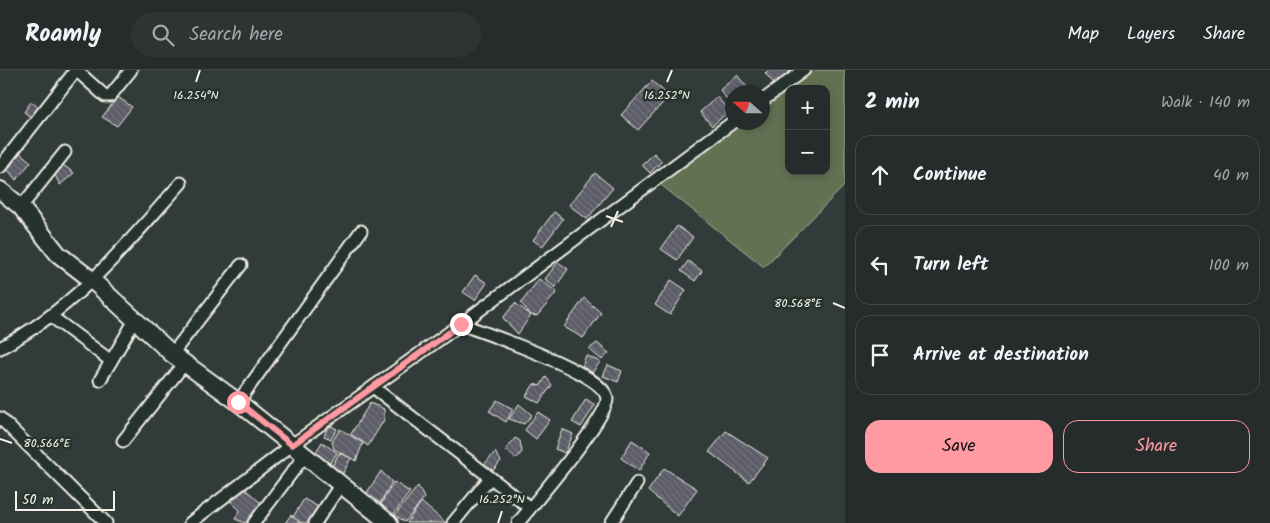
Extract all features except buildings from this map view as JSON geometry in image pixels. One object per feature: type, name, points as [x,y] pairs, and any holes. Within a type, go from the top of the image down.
[{"type":"main road","points":[[0,190],[21,206],[58,254],[179,358],[238,402],[389,523]]},
{"type":"street","points":[[0,167],[76,70],[102,94],[110,96],[131,70]]},
{"type":"street","points":[[770,95],[804,70]]},
{"type":"street","points":[[190,523],[298,450],[373,387],[725,128]]},
{"type":"street","points":[[21,206],[65,152]]},
{"type":"street","points":[[0,348],[52,317],[92,282],[181,183]]},
{"type":"street","points":[[238,402],[361,231]]},
{"type":"street","points":[[123,441],[241,266]]},
{"type":"street","points":[[52,317],[111,360]]},
{"type":"street","points":[[100,380],[135,320]]},
{"type":"street","points":[[461,324],[573,369],[600,385],[606,393],[607,401],[593,427],[518,523]]},
{"type":"street","points":[[373,387],[530,508]]},
{"type":"street","points":[[0,418],[106,523]]},
{"type":"street","points":[[254,523],[298,450]]},
{"type":"street","points":[[453,523],[490,478]]},
{"type":"street","points":[[611,523],[637,483]]},
{"type":"street","points":[[315,523],[341,484]]},
{"type":"green space","points":[[810,70],[845,70],[845,185],[764,267],[655,180],[726,130],[770,130],[770,99],[785,88],[785,175],[830,175],[830,85],[789,85]]},
{"type":"route","points":[[238,402],[292,445],[461,324]]}]
